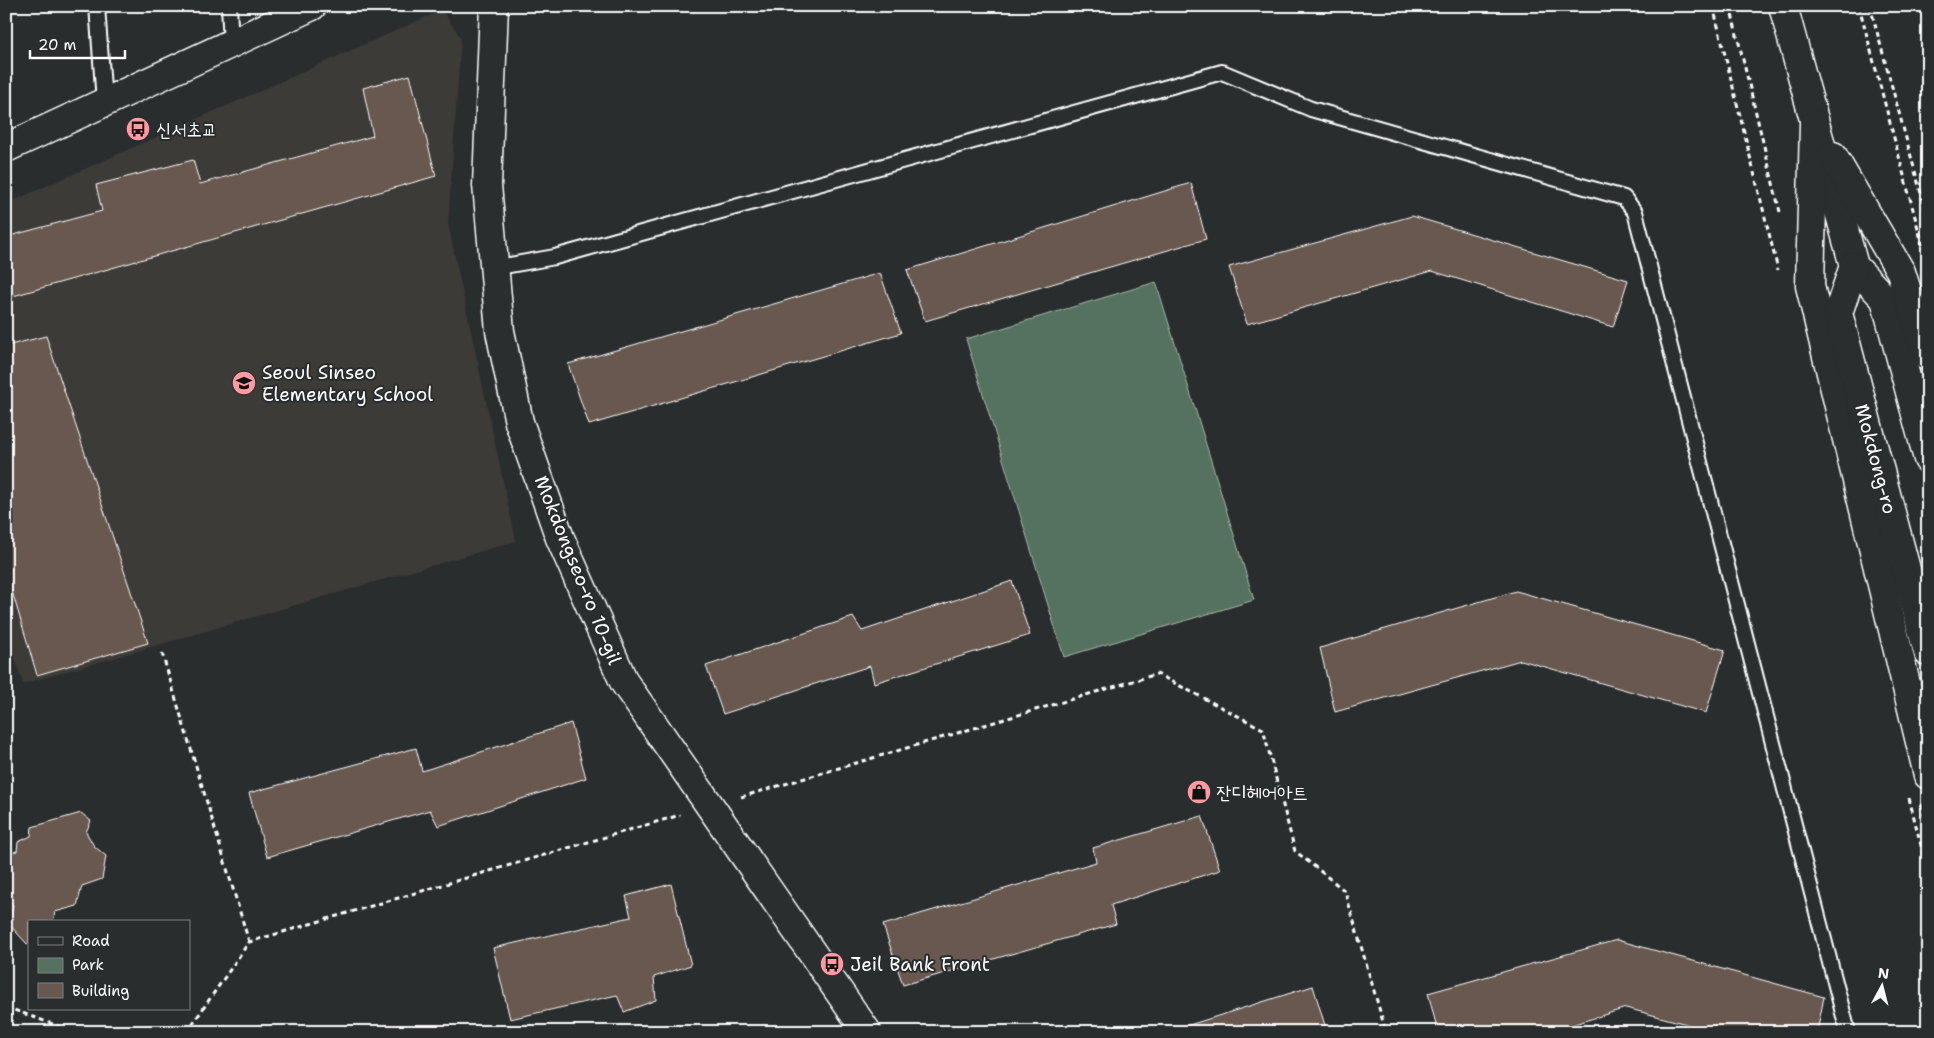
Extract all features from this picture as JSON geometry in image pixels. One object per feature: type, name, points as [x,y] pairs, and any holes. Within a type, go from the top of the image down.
[{"type":"main road","points":[[6,148],[312,6]]},
{"type":"main road","name":"Mokdongseo-ro 10-gil","points":[[494,6],[487,185],[500,331],[519,422],[560,538],[624,682],[867,1032]]},
{"type":"main road","points":[[1783,6],[1854,266],[1885,299],[1928,460]]},
{"type":"main road","points":[[1814,124],[1901,272],[1928,356]]},
{"type":"main road","points":[[1814,124],[1810,286],[1928,775]]},
{"type":"main road","name":"Mokdong-ro","points":[[1854,266],[1838,313],[1928,652]]},
{"type":"lane","points":[[96,6],[104,102]]},
{"type":"lane","points":[[229,6],[231,44]]},
{"type":"lane","points":[[493,268],[555,257],[1222,72],[1311,109],[1624,198],[1635,212],[1848,1032]]},
{"type":"path","points":[[1859,6],[1925,254]]},
{"type":"path","points":[[1870,6],[1928,219]]},
{"type":"path","points":[[162,653],[249,942]]},
{"type":"path","points":[[186,1032],[249,942],[1157,674],[1263,729],[1295,851],[1345,892],[1386,1032]]},
{"type":"path","points":[[6,1007],[74,1032]]},
{"type":"shaded area","name":"Seoul Sinseo Elementary School","points":[[442,10],[461,38],[448,224],[516,541],[23,684],[6,629],[6,204]]},
{"type":"green space","points":[[1156,282],[1254,600],[1064,657],[966,339]]},
{"type":"building","points":[[410,75],[436,176],[6,298],[6,237],[102,211],[96,185],[193,160],[200,184],[373,136],[363,88]]},
{"type":"building","points":[[1191,183],[1206,239],[925,321],[907,270]]},
{"type":"building","points":[[1412,216],[1628,280],[1613,327],[1432,271],[1247,324],[1229,267]]},
{"type":"building","points":[[880,273],[901,333],[589,425],[568,364]]},
{"type":"building","points":[[46,336],[148,643],[37,675],[6,571],[6,346]]},
{"type":"building","points":[[1012,581],[1030,635],[874,683],[870,666],[723,714],[706,666],[853,617],[862,631]]},
{"type":"building","points":[[1516,591],[1725,650],[1706,713],[1521,660],[1335,712],[1320,648]]},
{"type":"building","points":[[571,723],[586,778],[438,826],[430,810],[267,857],[249,793],[416,748],[422,771]]},
{"type":"building","points":[[81,813],[91,821],[86,832],[94,846],[106,856],[102,879],[82,886],[77,906],[55,912],[53,920],[28,920],[27,944],[9,924],[13,905],[6,898],[6,854],[17,851],[18,842],[31,836],[32,827]]},
{"type":"building","points":[[1202,816],[1220,870],[1111,905],[1116,924],[903,985],[883,925],[1096,862],[1093,848]]},
{"type":"building","points":[[671,884],[691,965],[654,977],[656,1000],[624,1012],[617,995],[510,1019],[493,948],[631,917],[626,896]]},
{"type":"building","points":[[1617,940],[1824,997],[1817,1032],[1717,1032],[1626,1008],[1549,1032],[1438,1032],[1428,993]]},
{"type":"building","points":[[1313,986],[1327,1032],[1167,1032]]},
{"type":"place","name":"신서초교","points":[[138,129]]},
{"type":"place","name":"Seoul Sinseo Elementary School","points":[[244,383]]},
{"type":"place","name":"잔디헤어아트","points":[[1199,792]]},
{"type":"place","name":"Jeil Bank Front","points":[[832,964]]}]
